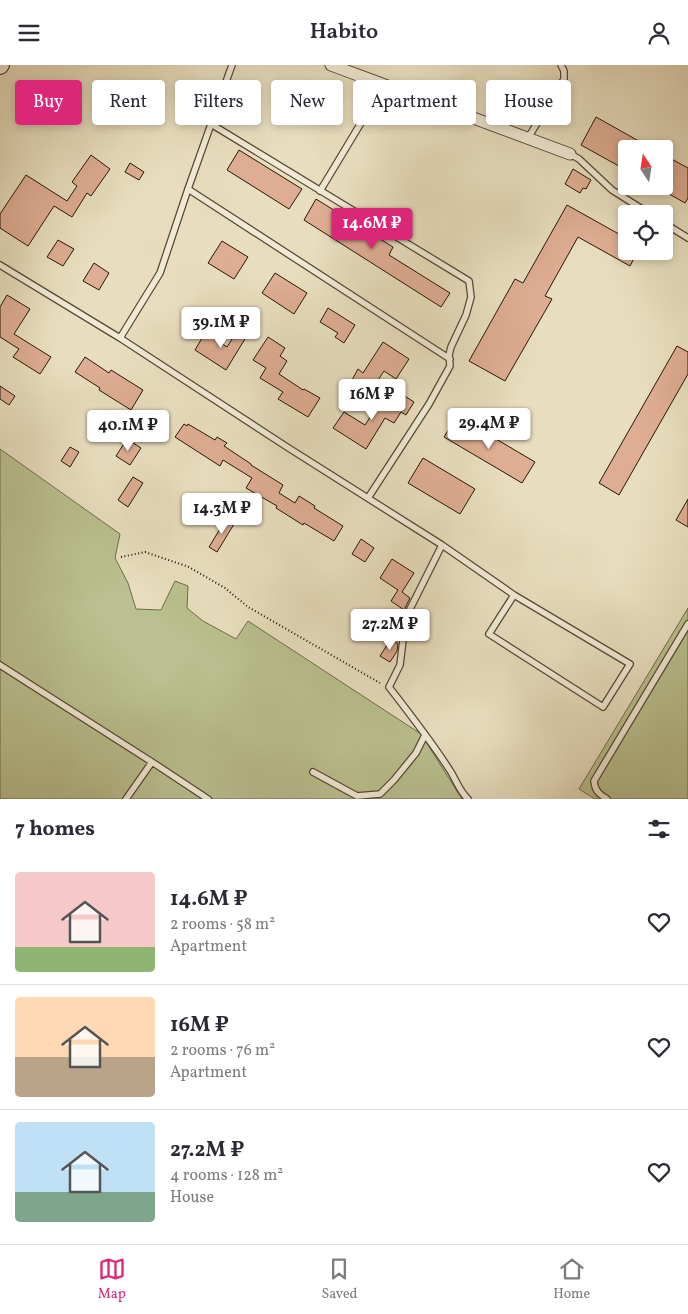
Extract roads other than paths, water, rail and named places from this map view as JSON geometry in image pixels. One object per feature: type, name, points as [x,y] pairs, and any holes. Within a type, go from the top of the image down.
[{"type":"street","points":[[332,65],[356,69],[376,80]]},
{"type":"street","points":[[476,119],[570,154]]},
{"type":"lane","points":[[227,80],[232,65]]},
{"type":"lane","points":[[528,138],[564,79],[564,71],[561,65]]},
{"type":"lane","points":[[120,338],[160,273],[211,125]]},
{"type":"lane","points":[[213,125],[469,281],[471,297],[466,315],[451,347],[450,366],[429,404],[368,498]]},
{"type":"lane","points":[[320,191],[360,125]]},
{"type":"lane","points":[[570,154],[579,159],[612,190],[636,205]]},
{"type":"lane","points":[[188,189],[450,359]]},
{"type":"lane","points":[[673,229],[688,238]]},
{"type":"lane","points":[[0,265],[120,338],[442,545],[514,595],[630,664],[603,707],[489,634],[514,595]]},
{"type":"lane","points":[[442,545],[402,625],[404,639],[400,665],[389,687],[426,735],[450,770],[463,795],[468,799]]},
{"type":"lane","points":[[607,799],[598,793],[594,781],[688,624]]},
{"type":"lane","points":[[0,665],[152,761],[208,799]]},
{"type":"lane","points":[[313,772],[357,796],[380,794],[416,753],[426,735]]},
{"type":"lane","points":[[126,799],[152,761]]}]
